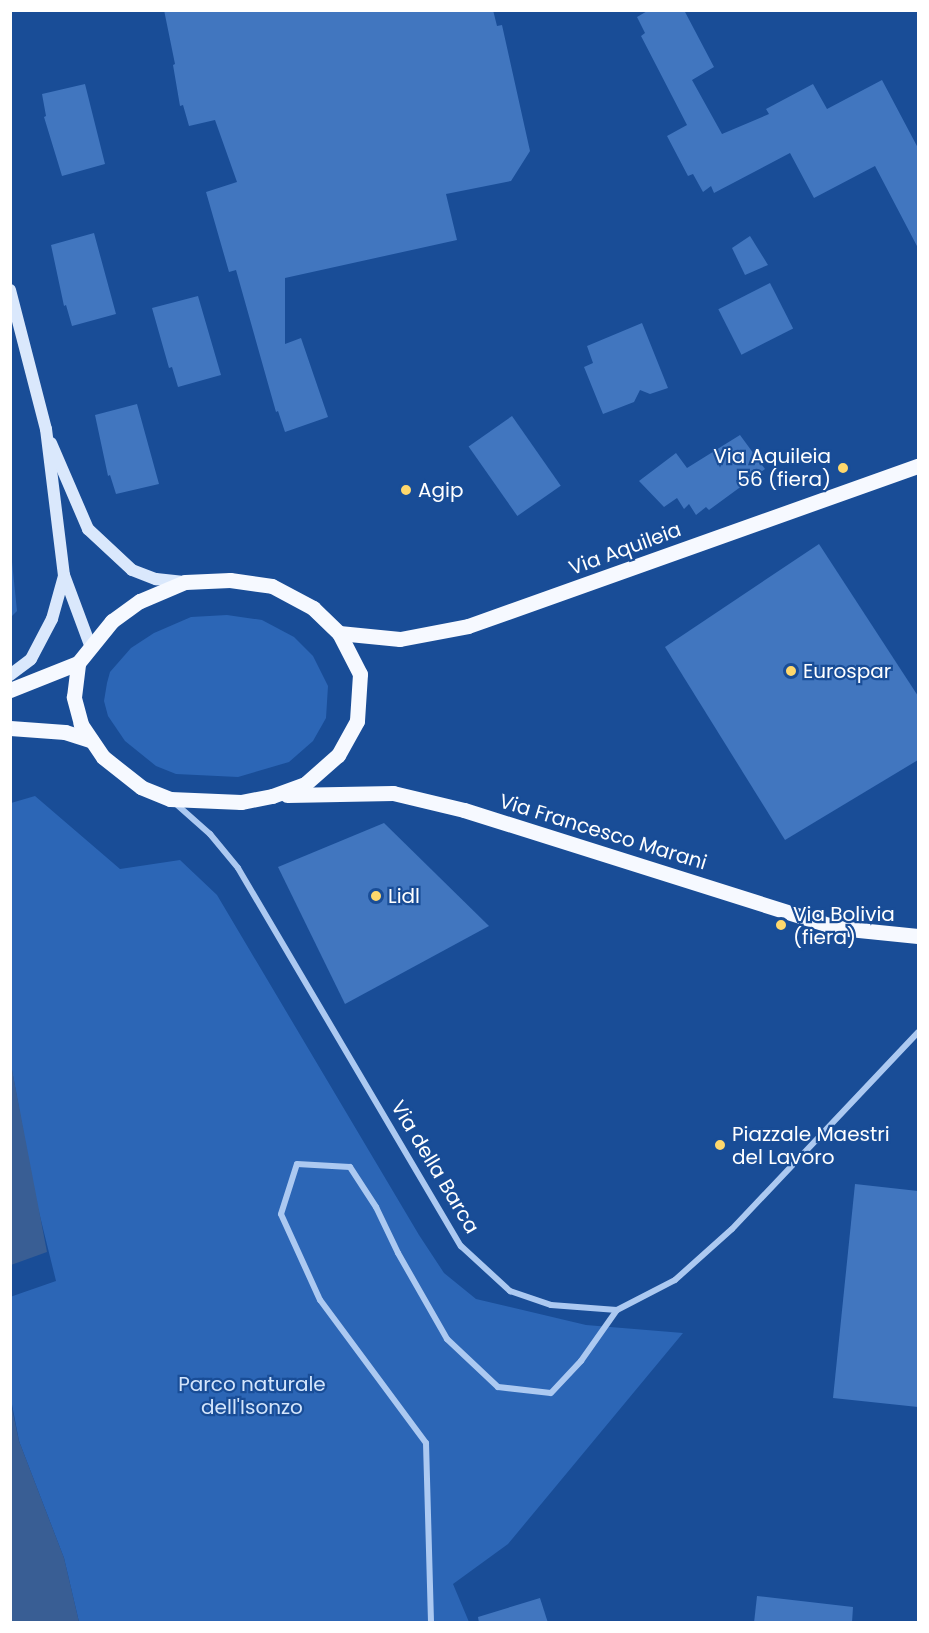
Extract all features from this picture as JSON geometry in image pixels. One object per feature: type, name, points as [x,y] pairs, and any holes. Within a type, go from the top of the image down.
[{"type":"main road","points":[[10,290],[46,429],[64,574],[90,645]]},
{"type":"main road","points":[[46,429],[88,529],[132,570],[156,579],[185,582],[230,580],[272,586],[313,608],[339,633],[360,674],[357,721],[338,755],[305,784],[272,796],[241,802],[170,799],[141,787],[103,757],[81,724],[74,697],[78,663],[90,645],[112,621],[140,601],[185,582]]},
{"type":"main road","name":"Via Aquileia","points":[[339,633],[400,639],[468,626],[918,466]]},
{"type":"main road","points":[[10,675],[31,659],[52,619],[64,574]]},
{"type":"main road","points":[[10,690],[78,663]]},
{"type":"main road","points":[[10,728],[65,732],[92,741]]},
{"type":"main road","name":"Via Francesco Marani","points":[[272,796],[393,793],[464,810],[839,928],[918,936]]},
{"type":"street","name":"Via della Barca","points":[[170,799],[210,834],[238,868],[461,1246],[510,1291],[551,1305],[617,1310]]},
{"type":"street","points":[[431,1623],[426,1443],[320,1300],[281,1214],[297,1164],[350,1167],[376,1207],[398,1253],[447,1339],[498,1387],[551,1393],[581,1361],[617,1310],[675,1280],[732,1229],[918,1032]]},
{"type":"green space","points":[[10,542],[17,611],[11,617],[10,617]]},
{"type":"green space","points":[[227,615],[262,620],[294,637],[313,656],[328,686],[326,718],[313,741],[289,762],[238,777],[176,774],[156,766],[125,741],[108,716],[104,701],[110,672],[131,648],[154,633],[191,617]]},
{"type":"green space","name":"Parco naturale dell'Isonzo","points":[[35,796],[120,869],[180,860],[217,895],[419,1235],[444,1273],[476,1299],[586,1325],[683,1333],[508,1544],[453,1584],[469,1622],[79,1622],[64,1558],[19,1441],[11,1399],[10,1297],[56,1281],[35,1196],[10,1059],[11,803]]},
{"type":"shaded area","points":[[10,1059],[47,1252],[11,1265],[10,1265]]},
{"type":"shaded area","points":[[10,1399],[19,1441],[64,1558],[79,1622],[11,1622]]},
{"type":"building","points":[[164,10],[493,10],[497,26],[502,25],[530,151],[511,181],[446,194],[457,240],[285,278],[285,344],[301,338],[328,417],[285,432],[278,411],[276,412],[236,270],[229,272],[206,192],[237,182],[215,120],[189,126],[183,105],[180,106],[173,65],[175,64]]},
{"type":"building","points":[[649,10],[684,10],[714,67],[692,80],[722,134],[769,114],[766,109],[813,84],[827,109],[882,80],[918,148],[918,248],[875,166],[814,198],[790,153],[714,193],[711,186],[703,192],[693,174],[688,176],[667,136],[687,125],[641,36],[645,33],[637,17]]},
{"type":"building","points":[[85,84],[105,164],[62,176],[44,117],[46,116],[42,94]]},
{"type":"building","points":[[94,233],[116,314],[72,326],[66,305],[64,306],[51,245]]},
{"type":"building","points":[[750,236],[768,265],[745,275],[732,248]]},
{"type":"building","points":[[770,283],[793,328],[741,355],[718,309]]},
{"type":"building","points":[[198,296],[221,375],[178,387],[172,367],[169,368],[152,308]]},
{"type":"building","points":[[642,323],[668,388],[650,394],[640,390],[634,402],[603,414],[584,367],[593,363],[587,346]]},
{"type":"building","points":[[137,404],[159,484],[116,494],[110,475],[108,476],[95,415]]},
{"type":"building","points":[[512,416],[561,486],[517,516],[469,446]]},
{"type":"building","points":[[740,435],[765,469],[709,510],[706,507],[696,515],[689,504],[684,509],[677,498],[664,507],[639,481],[676,453],[687,468]]},
{"type":"building","name":"Eurospar","points":[[819,544],[918,696],[918,760],[785,840],[665,647]]},
{"type":"building","name":"Lidl","points":[[384,823],[489,926],[345,1004],[278,867]]},
{"type":"building","points":[[855,1184],[918,1191],[918,1407],[833,1398]]},
{"type":"building","points":[[757,1596],[853,1607],[852,1623],[754,1623]]},
{"type":"building","points":[[540,1598],[548,1623],[479,1623],[478,1617]]},
{"type":"place","name":"Via Aquileia 56 (fiera)","points":[[843,468]]},
{"type":"place","name":"Agip","points":[[406,490]]},
{"type":"place","name":"Eurospar","points":[[791,671]]},
{"type":"place","name":"Lidl","points":[[376,896]]},
{"type":"place","name":"Via Bolivia (fiera)","points":[[781,925]]},
{"type":"place","name":"Piazzale Maestri del Lavoro","points":[[720,1145]]}]
